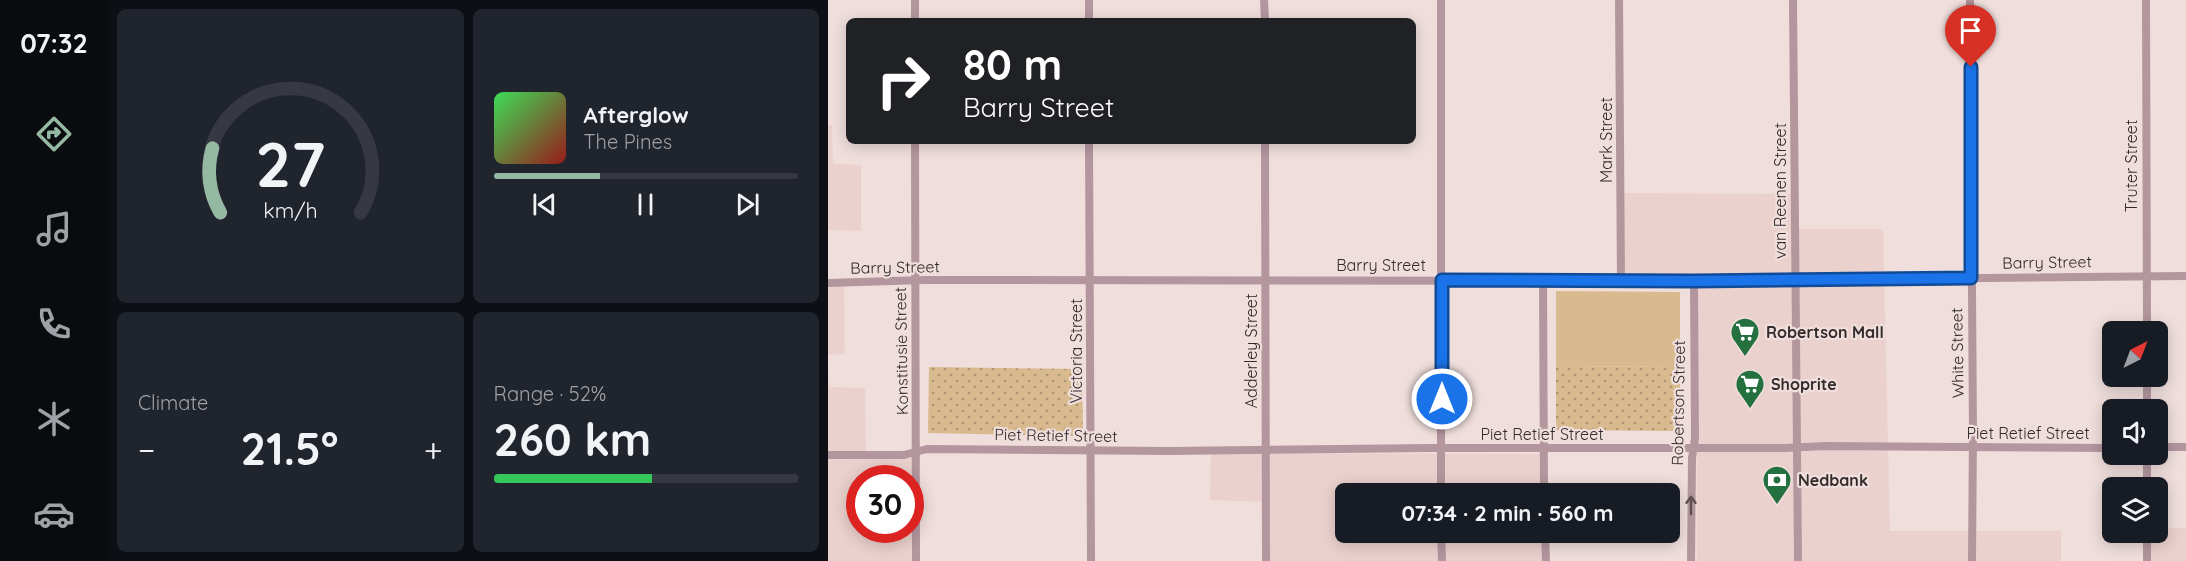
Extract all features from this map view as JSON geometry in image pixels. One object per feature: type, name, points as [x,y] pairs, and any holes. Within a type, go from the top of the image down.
[{"type":"street","points":[[915,0],[915,18]]},
{"type":"street","points":[[1089,0],[1089,18]]},
{"type":"street","points":[[1264,0],[1264,18]]},
{"type":"street","points":[[1441,0],[1441,483]]},
{"type":"street","name":"Mark Street","points":[[1619,0],[1621,280]]},
{"type":"street","name":"van Reenen Street","points":[[1793,0],[1798,561]]},
{"type":"street","name":"White Street","points":[[1970,0],[1972,561]]},
{"type":"street","name":"Truter Street","points":[[2146,0],[2147,321]]},
{"type":"street","name":"Konstitusie Street","points":[[915,144],[916,561]]},
{"type":"street","name":"Victoria Street","points":[[1089,144],[1091,561]]},
{"type":"street","name":"Adderley Street","points":[[1266,144],[1266,561]]},
{"type":"street","name":"Barry Street","points":[[828,283],[1694,281],[2186,276]]},
{"type":"street","points":[[1543,281],[1544,483]]},
{"type":"street","name":"Robertson Street","points":[[1691,561],[1695,438],[1694,281]]},
{"type":"street","name":"Piet Retief Street","points":[[828,455],[904,455],[927,449],[1693,449],[1877,446],[2102,448]]},
{"type":"street","points":[[2168,447],[2186,447]]},
{"type":"street","points":[[1441,543],[1442,561]]},
{"type":"street","points":[[1545,543],[1546,561]]},
{"type":"street","points":[[2147,543],[2147,561]]},
{"type":"shaded area","points":[[828,125],[832,125],[833,164],[861,165],[861,231],[828,230]]},
{"type":"shaded area","points":[[1622,193],[1794,194],[1794,229],[1883,229],[1890,531],[2061,531],[2061,561],[1697,561],[1696,283],[1622,281]]},
{"type":"shaded area","points":[[828,281],[844,281],[845,354],[828,355]]},
{"type":"shaded area","points":[[1556,291],[1680,292],[1680,367],[1556,366]]},
{"type":"shaded area","points":[[828,355],[829,387],[865,388],[866,453],[912,453],[912,465],[846,465],[846,543],[913,543],[913,561],[828,561]]},
{"type":"shaded area","points":[[1556,366],[1680,367],[1680,431],[1556,430]]},
{"type":"shaded area","points":[[929,367],[1082,369],[1083,436],[928,433]]},
{"type":"shaded area","points":[[1211,453],[1547,454],[1547,483],[1335,483],[1335,543],[1547,543],[1547,561],[1266,561],[1265,502],[1210,500]]},
{"type":"shaded area","points":[[2168,528],[2186,528],[2186,561],[2149,561],[2149,543],[2168,543]]},
{"type":"place","name":"Robertson Mall","points":[[1745,358]]},
{"type":"place","name":"Shoprite","points":[[1750,410]]},
{"type":"place","name":"Nedbank","points":[[1777,506]]},
{"type":"route","points":[[1442,399],[1442,280],[1694,281],[1971,278],[1971,67]]}]
